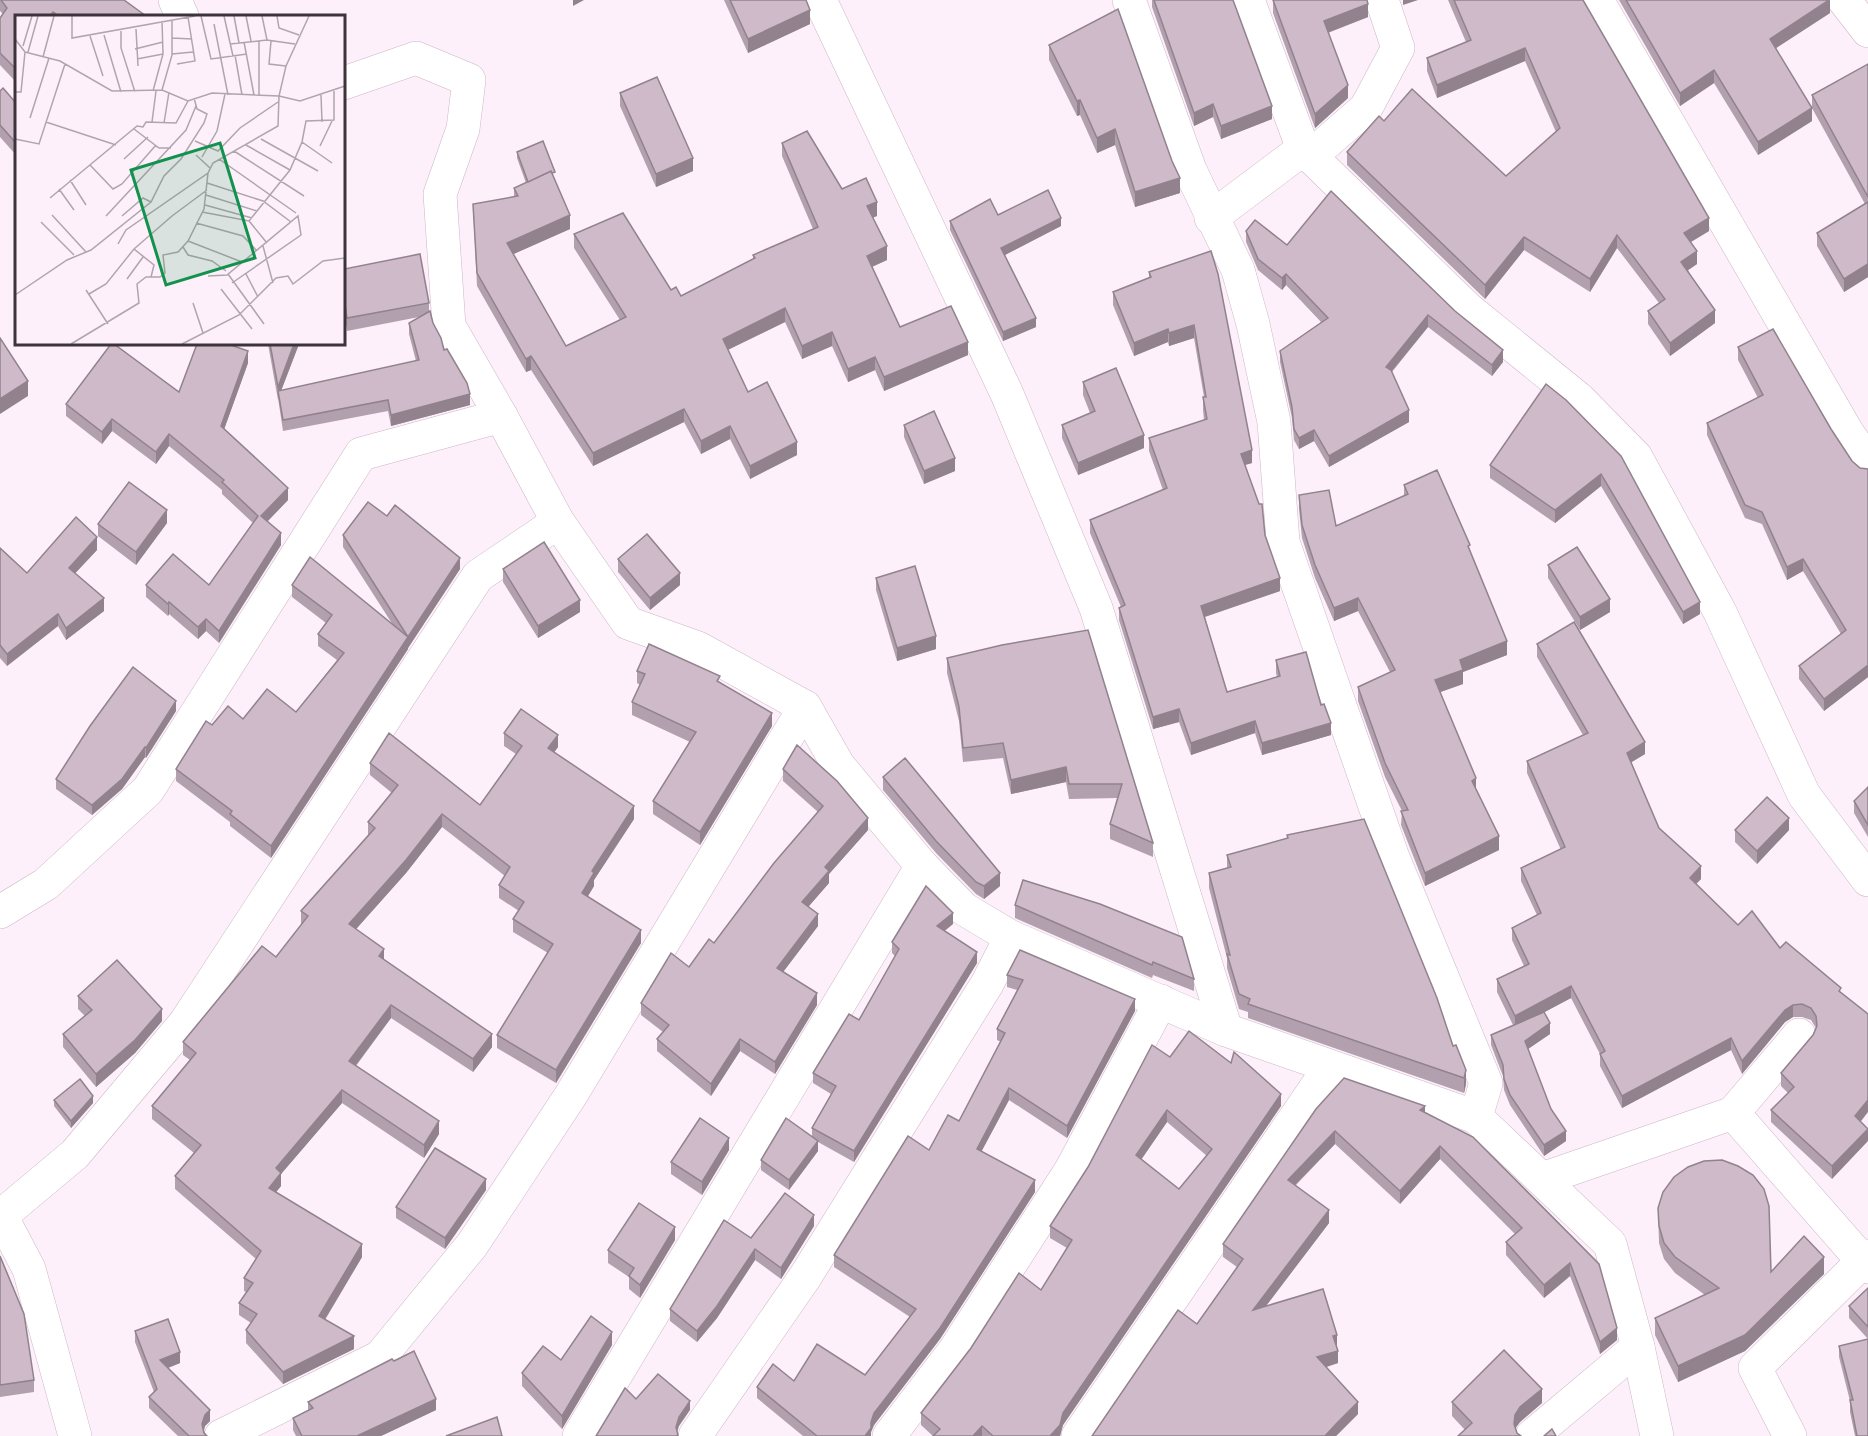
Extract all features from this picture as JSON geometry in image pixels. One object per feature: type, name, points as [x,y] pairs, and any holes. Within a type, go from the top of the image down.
[{"type":"street","points":[[176,0],[182,15]]},
{"type":"street","points":[[820,0],[1007,394],[1096,609],[1226,1030]]},
{"type":"street","points":[[1129,0],[1190,170],[1211,218],[1238,270],[1253,324],[1274,422],[1283,542],[1392,855],[1486,1083],[1476,1117]]},
{"type":"street","points":[[1248,0],[1307,152],[1468,309],[1579,399],[1636,457],[1720,612],[1804,795],[1868,880]]},
{"type":"street","points":[[1211,218],[1366,108],[1398,48],[1382,0]]},
{"type":"street","points":[[1597,0],[1841,422],[1868,463]]},
{"type":"street","points":[[1844,0],[1868,31]]},
{"type":"street","points":[[345,83],[416,58],[469,80],[463,129],[440,194],[449,326],[558,522],[628,623],[698,648],[805,707],[837,765],[922,866],[964,909],[1011,937],[1226,1030],[1476,1117],[1610,1244],[1638,1347],[1657,1436]]},
{"type":"street","points":[[0,912],[46,884],[148,790],[360,454],[501,416]]},
{"type":"street","points":[[75,1436],[29,1269],[1,1215],[75,1154],[185,1023],[478,576],[558,522]]},
{"type":"street","points":[[221,1436],[380,1357],[472,1245],[571,1095],[805,707]]},
{"type":"street","points":[[579,1436],[922,866]]},
{"type":"street","points":[[695,1436],[805,1277],[987,984],[1011,937]]},
{"type":"street","points":[[889,1436],[955,1350],[1071,1170],[1161,1001]]},
{"type":"street","points":[[1542,1179],[1733,1113],[1799,1035]]},
{"type":"street","points":[[1078,1436],[1330,1066]]},
{"type":"street","points":[[1733,1113],[1866,1262],[1755,1368],[1790,1436]]},
{"type":"street","points":[[1532,1436],[1638,1347]]},
{"type":"building","points":[[1,0],[124,0],[145,15],[58,15],[53,12],[51,15],[15,15],[15,68],[0,53],[0,18],[7,8]]},
{"type":"building","points":[[730,0],[806,0],[810,10],[748,39]]},
{"type":"building","points":[[1154,0],[1233,0],[1272,106],[1221,126],[1213,104],[1194,113]]},
{"type":"building","points":[[1273,0],[1367,0],[1368,4],[1324,21],[1348,85],[1315,114]]},
{"type":"building","points":[[1454,0],[1583,0],[1709,218],[1684,233],[1697,251],[1681,262],[1715,310],[1670,343],[1648,311],[1665,299],[1617,235],[1590,279],[1524,237],[1485,285],[1347,152],[1379,116],[1384,121],[1412,89],[1506,176],[1560,128],[1525,48],[1437,85],[1427,58],[1471,40]]},
{"type":"building","points":[[1626,0],[1829,0],[1770,39],[1812,108],[1758,142],[1714,70],[1680,93]]},
{"type":"building","points":[[1118,9],[1180,178],[1135,192],[1115,129],[1097,138],[1080,100],[1077,101],[1049,45]]},
{"type":"building","points":[[1868,64],[1868,197],[1812,95]]},
{"type":"building","points":[[657,77],[693,158],[656,174],[620,93]]},
{"type":"building","points":[[3,88],[15,102],[15,142],[0,125],[0,91]]},
{"type":"building","points":[[807,131],[842,189],[866,178],[877,202],[867,206],[887,246],[867,256],[900,327],[951,306],[968,342],[884,377],[875,357],[848,369],[832,332],[802,346],[785,308],[723,339],[748,392],[767,382],[797,442],[750,466],[730,426],[701,441],[684,409],[593,453],[531,356],[526,359],[477,273],[473,204],[518,196],[514,188],[551,171],[570,215],[507,243],[566,346],[626,317],[574,234],[623,213],[671,290],[676,287],[681,296],[755,258],[753,255],[818,227],[782,143]]},
{"type":"building","points":[[543,141],[555,172],[551,171],[528,182],[517,152]]},
{"type":"building","points":[[1048,190],[1061,218],[1001,248],[1036,318],[1003,332],[950,221],[990,199],[998,215]]},
{"type":"building","points":[[1331,191],[1455,311],[1503,350],[1492,365],[1428,315],[1386,367],[1391,370],[1409,410],[1329,456],[1314,430],[1299,438],[1294,429],[1292,407],[1280,351],[1328,318],[1286,274],[1282,278],[1258,259],[1246,231],[1255,220],[1287,245]]},
{"type":"building","points":[[1868,202],[1868,264],[1844,279],[1817,233]]},
{"type":"building","points":[[1211,251],[1218,274],[1252,450],[1241,454],[1259,504],[1262,504],[1265,535],[1280,578],[1201,606],[1227,692],[1280,676],[1276,660],[1306,652],[1321,705],[1324,704],[1331,723],[1262,743],[1255,721],[1191,743],[1179,709],[1153,717],[1119,608],[1125,605],[1090,520],[1167,488],[1149,438],[1207,419],[1203,397],[1206,397],[1194,325],[1169,333],[1168,329],[1134,343],[1113,292],[1151,277],[1149,272]]},
{"type":"building","points":[[420,254],[429,303],[347,318],[345,269]]},
{"type":"building","points":[[430,311],[444,350],[447,349],[467,383],[470,394],[391,415],[388,400],[283,420],[278,391],[419,360],[409,323]]},
{"type":"building","points":[[1773,329],[1852,461],[1860,468],[1868,469],[1868,665],[1824,699],[1799,666],[1846,630],[1803,559],[1787,567],[1762,512],[1745,505],[1707,423],[1763,395],[1738,347]]},
{"type":"building","points":[[0,338],[28,381],[0,399]]},
{"type":"building","points":[[110,345],[115,345],[179,392],[197,345],[231,345],[248,351],[221,426],[288,488],[261,516],[281,533],[219,631],[206,619],[198,627],[146,585],[173,554],[209,585],[258,516],[222,482],[224,480],[169,434],[156,452],[112,419],[102,432],[66,404]]},
{"type":"building","points":[[270,345],[294,345],[278,387]]},
{"type":"building","points":[[1116,368],[1144,435],[1078,463],[1062,425],[1095,411],[1083,382]]},
{"type":"building","points":[[1546,384],[1566,400],[1621,456],[1700,602],[1683,612],[1601,474],[1555,510],[1490,465]]},
{"type":"building","points":[[934,411],[955,458],[924,471],[904,425]]},
{"type":"building","points":[[1437,470],[1470,545],[1468,546],[1507,641],[1460,660],[1463,670],[1435,680],[1476,778],[1472,781],[1499,836],[1425,873],[1401,811],[1408,810],[1385,763],[1358,687],[1395,670],[1358,598],[1334,608],[1315,565],[1302,525],[1299,495],[1329,490],[1336,526],[1408,494],[1404,485]]},
{"type":"building","points":[[129,482],[167,510],[136,552],[98,524]]},
{"type":"building","points":[[368,502],[387,516],[395,505],[460,558],[408,637],[343,535]]},
{"type":"building","points":[[76,517],[97,537],[69,568],[104,598],[66,628],[58,614],[7,654],[0,645],[0,548],[27,573]]},
{"type":"building","points":[[647,534],[680,573],[650,598],[618,559]]},
{"type":"building","points":[[544,542],[580,600],[538,626],[503,569]]},
{"type":"building","points":[[1577,547],[1610,599],[1580,617],[1548,565]]},
{"type":"building","points":[[310,557],[408,637],[271,846],[230,814],[232,811],[176,769],[206,721],[212,725],[228,706],[243,719],[267,689],[296,712],[344,653],[318,634],[332,615],[292,585]]},
{"type":"building","points":[[915,566],[936,636],[897,648],[876,578]]},
{"type":"building","points":[[1574,622],[1645,742],[1627,753],[1659,828],[1701,866],[1690,878],[1738,925],[1752,911],[1780,948],[1786,942],[1841,988],[1839,991],[1868,1014],[1868,1100],[1855,1116],[1868,1129],[1832,1166],[1771,1110],[1794,1087],[1781,1073],[1813,1035],[1817,1026],[1816,1016],[1811,1008],[1802,1004],[1793,1005],[1785,1010],[1742,1061],[1731,1038],[1622,1096],[1600,1054],[1605,1051],[1571,986],[1515,1016],[1497,979],[1529,964],[1512,928],[1541,913],[1521,868],[1565,847],[1527,761],[1588,733],[1537,644]]},
{"type":"building","points":[[1088,630],[1153,843],[1110,824],[1122,784],[1069,784],[1066,767],[1011,780],[1003,743],[963,748],[959,707],[947,658],[1002,645]]},
{"type":"building","points":[[649,644],[720,676],[717,681],[772,713],[700,832],[653,801],[696,732],[632,702],[645,674],[637,671]]},
{"type":"building","points":[[133,667],[176,701],[146,748],[122,779],[92,805],[56,779],[90,726]]},
{"type":"building","points":[[521,709],[558,735],[548,748],[634,806],[592,871],[594,873],[582,893],[641,930],[556,1070],[497,1035],[553,944],[513,919],[524,902],[499,885],[510,867],[442,814],[406,860],[349,924],[384,949],[379,956],[492,1034],[473,1059],[391,1005],[349,1061],[439,1121],[424,1145],[342,1090],[276,1168],[281,1173],[269,1188],[362,1244],[319,1316],[354,1336],[283,1372],[246,1330],[257,1314],[239,1303],[253,1283],[244,1278],[261,1251],[175,1176],[201,1145],[152,1106],[196,1053],[183,1042],[262,946],[276,957],[308,916],[301,911],[375,828],[368,822],[398,785],[370,763],[389,733],[480,805],[522,746],[504,733]]},
{"type":"building","points":[[797,745],[837,781],[868,818],[825,867],[829,871],[802,902],[818,914],[777,968],[817,993],[775,1062],[740,1039],[711,1084],[657,1039],[669,1025],[641,1003],[671,953],[689,967],[709,939],[714,943],[774,863],[823,806],[783,769]]},
{"type":"building","points":[[905,758],[1000,873],[984,886],[976,882],[936,841],[883,777]]},
{"type":"building","points":[[1868,787],[1868,825],[1854,801]]},
{"type":"building","points":[[1767,797],[1789,818],[1757,851],[1735,830]]},
{"type":"building","points":[[1364,819],[1437,998],[1453,1046],[1456,1045],[1466,1070],[1464,1078],[1248,1004],[1250,999],[1239,994],[1227,954],[1230,955],[1209,873],[1231,867],[1227,855],[1288,838],[1287,835]]},
{"type":"building","points":[[1023,880],[1100,904],[1182,937],[1194,979],[1153,962],[1152,965],[1015,905]]},
{"type":"building","points":[[926,886],[953,913],[937,926],[977,952],[854,1151],[812,1128],[836,1086],[813,1073],[849,1014],[859,1020],[899,949],[892,942]]},
{"type":"building","points":[[1020,950],[1135,999],[1067,1126],[1009,1088],[977,1149],[1035,1180],[940,1328],[874,1413],[871,1428],[865,1436],[817,1436],[757,1387],[773,1364],[794,1381],[817,1344],[865,1375],[916,1309],[834,1255],[908,1136],[929,1150],[948,1115],[959,1121],[1005,1033],[997,1029],[1023,980],[1007,975]]},
{"type":"building","points":[[117,960],[162,1009],[135,1040],[96,1074],[63,1034],[92,1010],[78,996]]},
{"type":"building","points":[[1544,1012],[1550,1023],[1525,1041],[1551,1109],[1566,1131],[1544,1145],[1510,1095],[1504,1079],[1503,1065],[1491,1035]]},
{"type":"building","points":[[1189,1031],[1231,1063],[1234,1052],[1281,1094],[1063,1413],[1060,1425],[1050,1436],[993,1436],[982,1426],[973,1436],[933,1436],[940,1429],[921,1413],[971,1348],[1019,1273],[1041,1290],[1072,1240],[1050,1226],[1088,1167],[1152,1045],[1170,1057]],"holes":[[[1167,1110],[1212,1149],[1179,1189],[1136,1155]]]},
{"type":"building","points":[[1344,1078],[1425,1106],[1420,1110],[1473,1137],[1599,1264],[1617,1328],[1600,1342],[1570,1263],[1544,1285],[1506,1242],[1522,1228],[1440,1146],[1400,1191],[1335,1131],[1288,1180],[1329,1210],[1253,1310],[1323,1289],[1337,1335],[1333,1336],[1338,1351],[1317,1357],[1358,1402],[1325,1436],[1092,1436],[1178,1310],[1197,1324],[1243,1259],[1223,1244],[1316,1109]]},
{"type":"building","points":[[80,1079],[93,1096],[71,1121],[54,1100]]},
{"type":"building","points":[[700,1118],[729,1138],[702,1182],[671,1162]]},
{"type":"building","points":[[786,1118],[818,1141],[789,1180],[761,1160]]},
{"type":"building","points":[[435,1148],[486,1179],[445,1238],[396,1207]]},
{"type":"building","points":[[1722,1160],[1753,1175],[1764,1189],[1769,1206],[1771,1272],[1804,1236],[1824,1257],[1745,1335],[1678,1366],[1655,1318],[1719,1288],[1675,1257],[1664,1243],[1659,1226],[1658,1208],[1663,1192],[1674,1177],[1688,1167],[1704,1161]]},
{"type":"building","points":[[785,1193],[814,1215],[781,1268],[755,1249],[717,1306],[697,1331],[670,1309],[724,1220],[751,1238]]},
{"type":"building","points":[[639,1203],[675,1227],[640,1285],[629,1276],[634,1268],[608,1250]]},
{"type":"building","points":[[0,1256],[24,1314],[34,1380],[0,1385]]},
{"type":"building","points":[[1868,1288],[1868,1327],[1849,1306]]},
{"type":"building","points":[[591,1316],[612,1332],[562,1416],[522,1373],[543,1346],[561,1360]]},
{"type":"building","points":[[168,1319],[180,1352],[160,1360],[210,1410],[205,1415],[202,1424],[207,1436],[189,1436],[149,1397],[157,1389],[135,1331]]},
{"type":"building","points":[[1868,1339],[1868,1436],[1857,1436],[1850,1400],[1853,1400],[1839,1346]]},
{"type":"building","points":[[1504,1350],[1542,1389],[1520,1407],[1515,1415],[1514,1424],[1517,1433],[1521,1436],[1458,1436],[1472,1423],[1452,1402]]},
{"type":"building","points":[[414,1351],[436,1399],[357,1436],[302,1436],[293,1418],[313,1408],[308,1402],[392,1359],[394,1361]]},
{"type":"building","points":[[658,1374],[690,1401],[679,1417],[676,1427],[678,1435],[596,1436],[625,1388],[636,1399]]},
{"type":"building","points":[[497,1417],[502,1436],[446,1436]]},
{"type":"building","points":[[1552,1429],[1556,1436],[1544,1436]]}]
